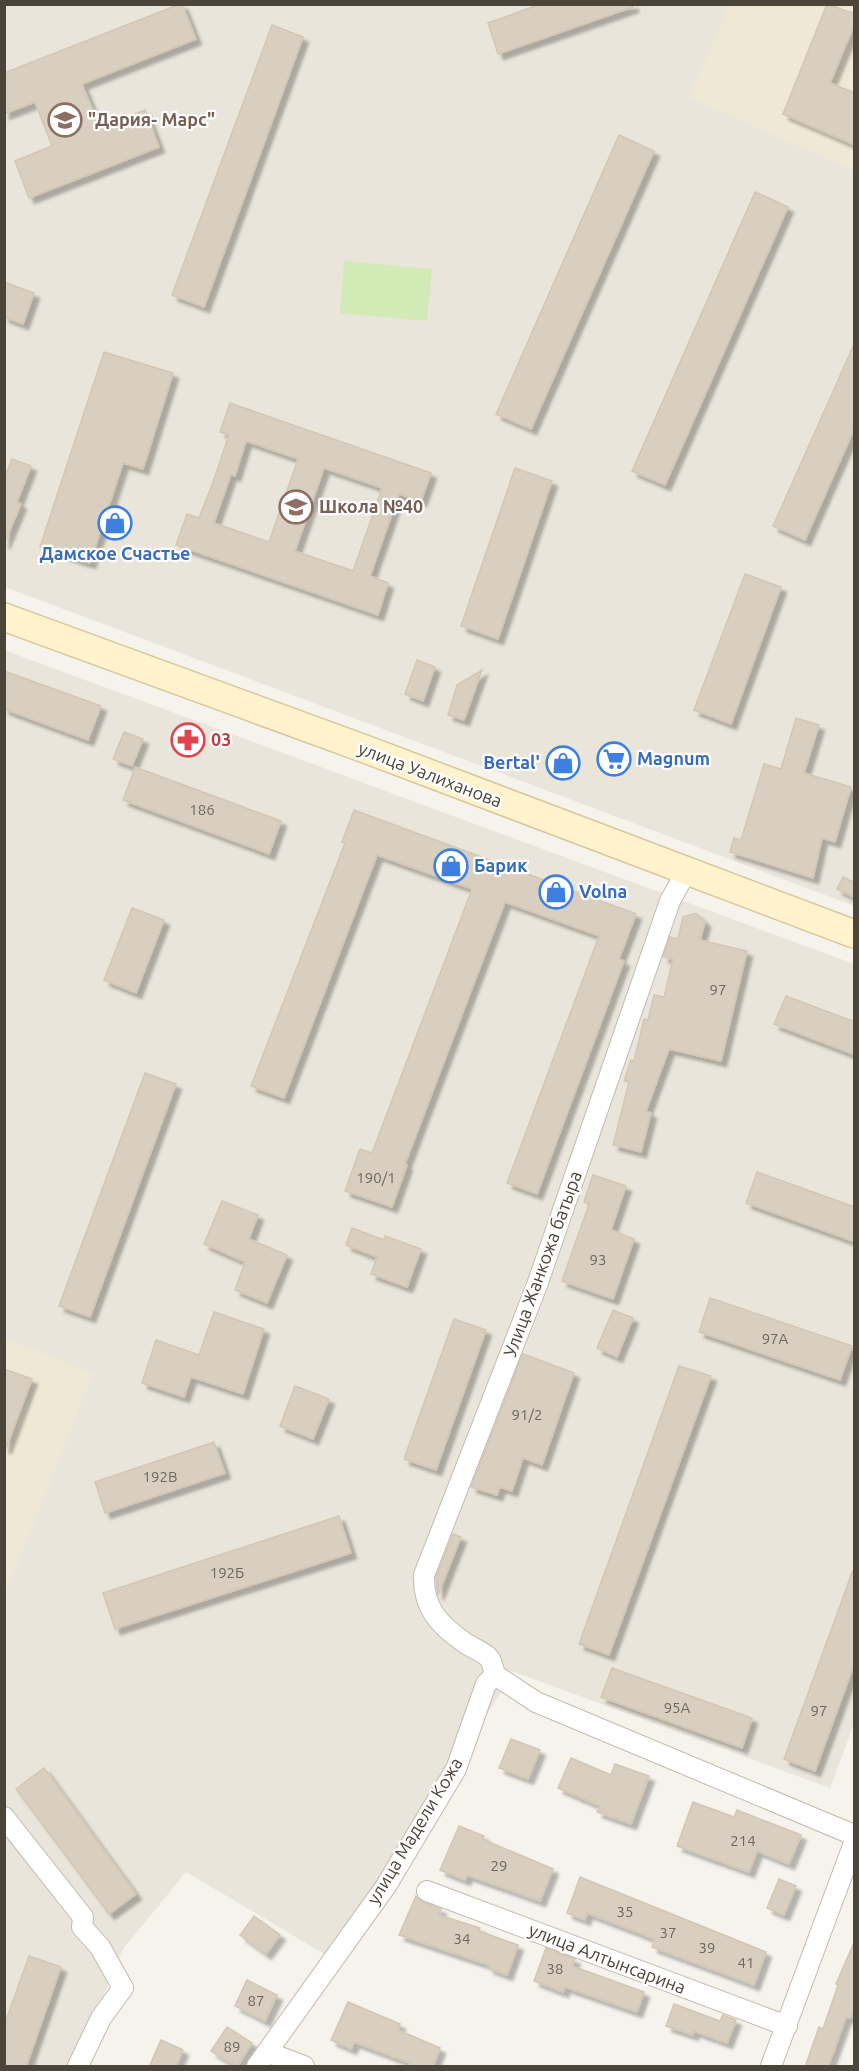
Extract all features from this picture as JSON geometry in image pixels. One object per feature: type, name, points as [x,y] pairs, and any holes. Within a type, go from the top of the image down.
[{"type":"main road","name":"улица Уалиханова","points":[[4,617],[365,749],[855,934]]},
{"type":"street","name":"Улица Жанкожа батыра","points":[[495,1675],[488,1657],[465,1643],[443,1625],[430,1610],[423,1593],[424,1575],[537,1285],[670,901],[686,872]]},
{"type":"street","points":[[495,1675],[536,1701],[855,1835]]},
{"type":"street","name":"улица Мадели Кожа","points":[[262,2059],[386,1886],[456,1769],[486,1684],[495,1675]]},
{"type":"street","points":[[4,1816],[83,1917],[82,1928],[100,1947],[123,1988],[101,2018],[78,2067]]},
{"type":"street","points":[[771,2067],[855,1843]]},
{"type":"street","name":"улица Алтынсарина","points":[[427,1891],[787,2026]]},
{"type":"street","points":[[262,2059],[304,2067]]},
{"type":"shaded area","points":[[4,5],[854,5],[854,906],[5,587]]},
{"type":"shaded area","points":[[730,5],[854,5],[854,171],[689,97]]},
{"type":"shaded area","points":[[4,650],[854,964],[854,1724],[830,1788],[514,1672],[331,1958],[186,1872],[123,1949],[74,2066],[5,2066]]},
{"type":"shaded area","points":[[5,1338],[93,1374],[5,1595]]},
{"type":"green space","points":[[344,261],[432,269],[427,321],[340,313]]},
{"type":"building","points":[[182,4],[196,39],[82,84],[100,128],[145,110],[159,147],[29,198],[15,161],[52,146],[35,102],[4,114],[4,73]]},
{"type":"building","points":[[541,4],[633,4],[633,7],[498,54],[488,23]]},
{"type":"building","points":[[827,4],[855,14],[855,23],[830,83],[855,93],[855,145],[783,114]]},
{"type":"building","points":[[272,25],[303,37],[204,307],[172,295]]},
{"type":"building","points":[[619,135],[654,151],[531,429],[496,414]]},
{"type":"building","points":[[755,192],[788,207],[665,485],[632,471]]},
{"type":"building","points":[[4,282],[34,293],[23,324],[4,317]]},
{"type":"building","points":[[855,342],[855,427],[805,540],[773,526]]},
{"type":"building","points":[[104,352],[173,373],[143,469],[123,463],[90,563],[40,547]]},
{"type":"building","name":"Школа №40","points":[[230,403],[431,473],[421,501],[399,494],[370,576],[388,583],[378,615],[176,545],[187,514],[199,518],[212,485],[229,435],[220,432]],"holes":[[[246,441],[298,459],[269,542],[214,523],[231,474],[235,476]],[[324,468],[382,488],[353,571],[295,551]]]},
{"type":"building","points":[[12,459],[31,466],[17,502],[21,504],[4,544],[4,479]]},
{"type":"building","points":[[515,468],[552,481],[498,639],[461,626]]},
{"type":"building","points":[[745,574],[781,587],[731,724],[694,710]]},
{"type":"building","points":[[417,660],[435,667],[423,701],[405,694]]},
{"type":"building","points":[[482,670],[464,720],[448,715],[457,685]]},
{"type":"building","points":[[4,671],[101,706],[88,740],[4,709]]},
{"type":"building","points":[[796,718],[819,725],[804,773],[851,787],[835,842],[822,838],[813,878],[730,852],[734,838],[741,840],[764,764],[781,769]]},
{"type":"building","points":[[124,732],[143,739],[132,766],[113,759]]},
{"type":"building","points":[[135,767],[281,821],[269,854],[123,800]]},
{"type":"building","points":[[354,810],[636,914],[619,959],[624,961],[537,1194],[507,1183],[599,936],[505,902],[405,1164],[407,1165],[392,1207],[345,1191],[360,1149],[372,1153],[472,889],[377,855],[284,1098],[251,1086],[345,843],[342,842]]},
{"type":"building","points":[[843,877],[855,883],[855,898],[837,889]]},
{"type":"building","points":[[132,908],[164,920],[136,993],[104,980]]},
{"type":"building","points":[[696,913],[705,922],[700,940],[747,951],[721,1061],[669,1049],[646,1111],[651,1113],[641,1152],[613,1145],[629,1082],[624,1081],[631,1060],[634,1061],[644,1019],[648,1020],[654,995],[664,997],[673,959],[663,957],[670,937],[678,939],[683,917]]},
{"type":"building","points":[[786,996],[855,1022],[855,1055],[774,1024]]},
{"type":"building","points":[[145,1073],[176,1084],[90,1317],[59,1306]]},
{"type":"building","points":[[757,1172],[855,1207],[855,1242],[746,1203]]},
{"type":"building","points":[[593,1175],[626,1186],[611,1230],[634,1239],[613,1299],[562,1281],[589,1204],[584,1202]]},
{"type":"building","points":[[222,1201],[258,1215],[249,1239],[287,1255],[267,1303],[235,1290],[245,1262],[204,1244]]},
{"type":"building","points":[[352,1228],[384,1240],[385,1236],[421,1249],[407,1287],[371,1274],[377,1257],[346,1245]]},
{"type":"building","points":[[710,1298],[852,1346],[840,1380],[699,1332]]},
{"type":"building","points":[[613,1310],[633,1318],[617,1357],[597,1348]]},
{"type":"building","points":[[214,1312],[264,1329],[243,1394],[191,1377],[184,1397],[142,1383],[156,1340],[199,1355]]},
{"type":"building","points":[[454,1319],[486,1330],[436,1470],[404,1459]]},
{"type":"building","points":[[523,1354],[574,1373],[542,1465],[523,1458],[512,1491],[500,1487],[497,1495],[471,1487]]},
{"type":"building","points":[[679,1366],[711,1376],[609,1655],[579,1644]]},
{"type":"building","points":[[4,1369],[32,1379],[6,1448],[4,1448]]},
{"type":"building","points":[[295,1386],[329,1399],[313,1439],[280,1426]]},
{"type":"building","points":[[214,1442],[225,1473],[105,1513],[95,1482]]},
{"type":"building","points":[[339,1516],[351,1553],[115,1629],[103,1593]]},
{"type":"building","points":[[453,1534],[461,1537],[438,1595],[436,1577]]},
{"type":"building","points":[[853,1570],[855,1662],[815,1771],[784,1759]]},
{"type":"building","points":[[612,1668],[752,1718],[742,1748],[601,1697]]},
{"type":"building","points":[[511,1739],[540,1750],[528,1779],[499,1768]]},
{"type":"building","points":[[571,1758],[611,1775],[615,1764],[649,1776],[631,1824],[597,1812],[600,1806],[558,1788]]},
{"type":"building","points":[[44,1768],[136,1894],[109,1914],[16,1789]]},
{"type":"building","points":[[693,1802],[734,1817],[737,1810],[801,1835],[789,1864],[757,1851],[749,1872],[677,1846]]},
{"type":"building","points":[[459,1826],[484,1836],[482,1839],[553,1869],[540,1901],[467,1875],[465,1880],[440,1870]]},
{"type":"building","points":[[580,1877],[766,1952],[754,1985],[652,1947],[655,1939],[587,1913],[585,1920],[567,1913]]},
{"type":"building","points":[[779,1879],[796,1886],[784,1915],[767,1908]]},
{"type":"building","points":[[416,1896],[423,1902],[441,1909],[439,1915],[480,1928],[479,1931],[518,1945],[507,1975],[488,1968],[489,1965],[399,1935]]},
{"type":"building","points":[[254,1916],[280,1935],[266,1954],[240,1935]]},
{"type":"building","points":[[855,1940],[855,2008],[851,2018],[846,2017],[828,2067],[805,2067],[819,2027],[823,2029],[838,1985],[836,1984]]},
{"type":"building","points":[[546,1948],[575,1959],[572,1966],[644,1992],[637,2012],[565,1987],[563,1992],[534,1981]]},
{"type":"building","points":[[29,1956],[61,1967],[26,2067],[4,2067],[4,2026]]},
{"type":"building","points":[[247,1980],[277,1995],[265,2021],[235,2006]]},
{"type":"building","points":[[348,2002],[400,2024],[398,2030],[440,2048],[433,2067],[408,2067],[410,2063],[354,2042],[351,2049],[331,2040]]},
{"type":"building","points":[[674,2004],[720,2021],[723,2015],[736,2020],[727,2043],[694,2031],[693,2035],[666,2026]]},
{"type":"building","points":[[227,2027],[252,2043],[237,2067],[211,2051]]},
{"type":"building","points":[[161,2040],[183,2050],[176,2067],[149,2067]]},
{"type":"place","name":"\"Дария- Марс\"","points":[[65,120]]},
{"type":"place","name":"Школа №40","points":[[296,507]]},
{"type":"place","name":"Дамское Счастье","points":[[115,523]]},
{"type":"place","name":"03","points":[[188,740]]},
{"type":"place","name":"Magnum","points":[[614,759]]},
{"type":"place","name":"Bertal'","points":[[563,763]]},
{"type":"place","name":"Барик","points":[[451,866]]},
{"type":"place","name":"Volna","points":[[556,892]]}]
